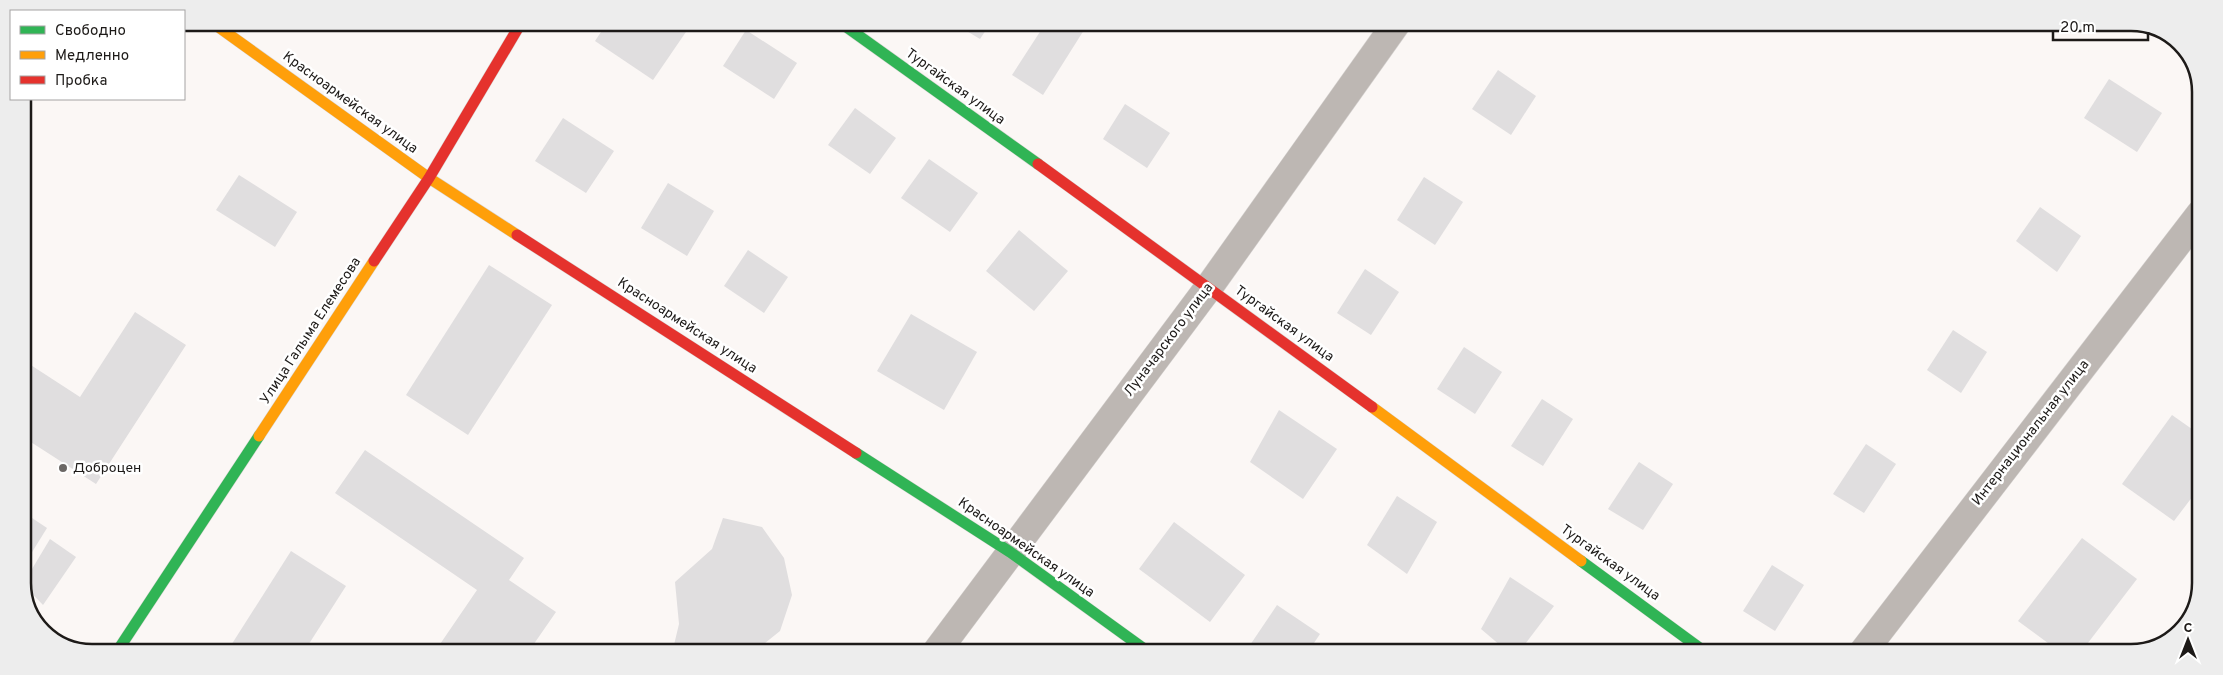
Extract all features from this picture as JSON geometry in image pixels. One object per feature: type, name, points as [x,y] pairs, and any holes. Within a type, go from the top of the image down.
[{"type":"street","name":"Красноармейская улица","points":[[224,31],[430,178],[1010,552],[1137,644]]},
{"type":"street","name":"Улица Галыма Елемесова","points":[[122,644],[430,178],[516,31]]},
{"type":"street","name":"Тургайская улица","points":[[853,31],[1209,287],[1694,644]]},
{"type":"street","name":"Луначарского улица","points":[[942,644],[1209,287],[1391,31]]},
{"type":"street","name":"Интернациональная улица","points":[[1869,644],[2192,224]]},
{"type":"building","points":[[602,31],[687,31],[653,80],[595,41]]},
{"type":"building","points":[[745,31],[797,63],[774,99],[723,66]]},
{"type":"building","points":[[967,31],[985,31],[980,39]]},
{"type":"building","points":[[1040,31],[1083,31],[1043,95],[1012,75]]},
{"type":"building","points":[[1498,70],[1536,96],[1511,135],[1472,109]]},
{"type":"building","points":[[2109,79],[2162,113],[2137,152],[2084,118]]},
{"type":"building","points":[[1125,104],[1170,133],[1147,168],[1103,139]]},
{"type":"building","points":[[855,108],[896,138],[870,174],[828,145]]},
{"type":"building","points":[[563,118],[614,151],[586,193],[535,161]]},
{"type":"building","points":[[929,159],[978,193],[950,232],[901,198]]},
{"type":"building","points":[[239,175],[297,212],[275,247],[216,210]]},
{"type":"building","points":[[1424,177],[1463,202],[1435,245],[1397,220]]},
{"type":"building","points":[[668,183],[714,211],[687,256],[641,228]]},
{"type":"building","points":[[2040,207],[2081,236],[2057,272],[2016,241]]},
{"type":"building","points":[[1019,230],[1068,271],[1034,311],[986,271]]},
{"type":"building","points":[[748,250],[788,277],[764,313],[724,286]]},
{"type":"building","points":[[489,265],[552,305],[468,435],[406,395]]},
{"type":"building","points":[[1365,269],[1399,292],[1371,335],[1337,313]]},
{"type":"building","points":[[135,312],[186,345],[96,484],[31,442],[31,365],[80,397]]},
{"type":"building","points":[[911,314],[977,352],[944,410],[877,371]]},
{"type":"building","points":[[1953,330],[1987,352],[1961,393],[1927,370]]},
{"type":"building","points":[[1464,347],[1502,372],[1475,414],[1437,389]]},
{"type":"building","points":[[1542,399],[1573,419],[1543,466],[1511,446]]},
{"type":"building","points":[[1279,410],[1337,449],[1303,499],[1250,462]]},
{"type":"building","points":[[2172,415],[2192,429],[2192,497],[2174,521],[2122,484]]},
{"type":"building","points":[[1866,444],[1896,464],[1864,513],[1833,494]]},
{"type":"building","points":[[365,450],[524,558],[509,580],[556,612],[534,644],[440,644],[477,590],[335,493]]},
{"type":"building","points":[[1639,462],[1673,484],[1643,530],[1608,509]]},
{"type":"building","points":[[1397,496],[1437,522],[1407,574],[1367,545]]},
{"type":"building","points":[[31,517],[47,528],[31,554]]},
{"type":"building","points":[[723,518],[762,527],[784,558],[792,595],[780,631],[764,644],[674,644],[679,624],[675,582],[712,549]]},
{"type":"building","points":[[1174,522],[1245,575],[1210,622],[1139,569]]},
{"type":"building","points":[[2082,538],[2137,579],[2087,644],[2049,644],[2018,621]]},
{"type":"building","points":[[50,539],[76,557],[43,605],[32,593],[31,571]]},
{"type":"building","points":[[291,551],[346,586],[309,644],[232,644]]},
{"type":"building","points":[[1772,565],[1804,585],[1775,631],[1743,611]]},
{"type":"building","points":[[1510,577],[1554,606],[1525,644],[1499,644],[1481,629]]},
{"type":"building","points":[[1277,605],[1320,634],[1313,644],[1251,644]]},
{"type":"traffic: fast","points":[[852,31],[1038,164]]},
{"type":"traffic: fast","points":[[122,644],[259,436]]},
{"type":"traffic: fast","points":[[856,453],[1010,552],[1137,644]]},
{"type":"traffic: fast","points":[[1581,561],[1694,644]]},
{"type":"traffic: slow","points":[[224,31],[429,178],[517,235]]},
{"type":"traffic: slow","points":[[259,436],[374,261]]},
{"type":"traffic: slow","points":[[1372,407],[1581,561]]},
{"type":"traffic: jam","points":[[374,261],[429,178],[516,31]]},
{"type":"traffic: jam","points":[[1038,164],[1372,407]]},
{"type":"traffic: jam","points":[[517,235],[856,453]]},
{"type":"place","name":"Доброцен","points":[[63,468]]}]
